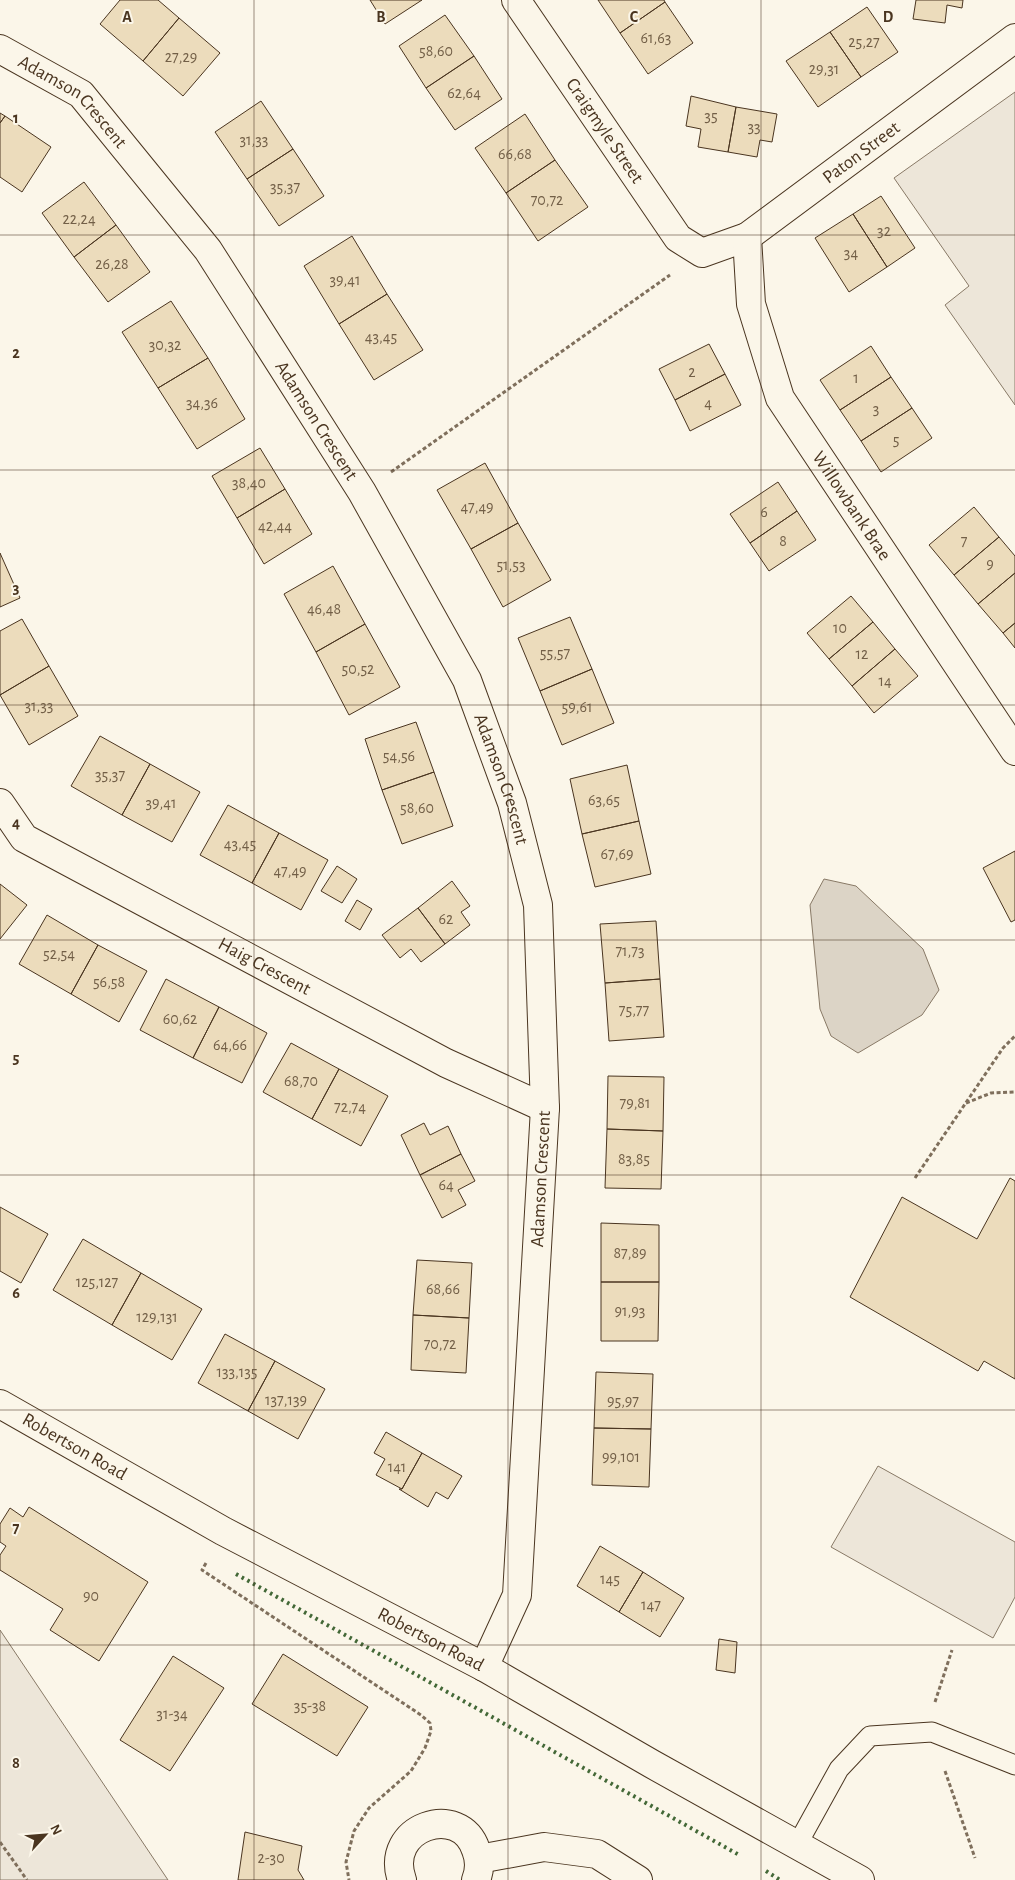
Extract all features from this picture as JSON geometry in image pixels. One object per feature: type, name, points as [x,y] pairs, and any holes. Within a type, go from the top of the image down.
[{"type":"street","name":"Craigmyle Street","points":[[516,0],[678,238],[702,253]]},
{"type":"street","name":"Paton Street","points":[[702,253],[747,237],[1015,38]]},
{"type":"street","name":"Adamson Crescent","points":[[0,49],[81,94],[208,250],[362,492],[467,680],[512,803],[538,905],[545,1108],[517,1595],[484,1667]]},
{"type":"street","name":"Willowbank Brae","points":[[747,237],[751,304],[780,398],[1015,751]]},
{"type":"street","name":"Haig Crescent","points":[[0,803],[24,838],[446,1063],[545,1108]]},
{"type":"street","name":"Robertson Road","points":[[0,1404],[223,1531],[484,1667],[652,1764],[860,1880]]},
{"type":"street","points":[[402,1880],[399,1872],[402,1846],[420,1828],[432,1824],[452,1826],[468,1836],[475,1847],[478,1870],[544,1847],[597,1854],[638,1880]]},
{"type":"lane","points":[[797,1845],[839,1770],[870,1736],[932,1732],[1015,1765]]},
{"type":"path","points":[[362,492],[702,253]]},
{"type":"path","points":[[915,1178],[1003,1048],[1015,1036]]},
{"type":"path","points":[[966,1103],[991,1094],[1015,1092]]},
{"type":"path","points":[[223,1531],[202,1570],[421,1715],[430,1723],[431,1731],[425,1748],[411,1771],[369,1808],[354,1831],[346,1862],[349,1880]]},
{"type":"path","points":[[934,1705],[952,1650]]},
{"type":"path","points":[[932,1732],[975,1858]]},
{"type":"path","points":[[0,1842],[27,1880]]},
{"type":"shaded area","points":[[1015,92],[1015,405],[945,305],[969,286],[894,178]]},
{"type":"shaded area","points":[[824,879],[856,886],[923,949],[939,990],[922,1015],[858,1053],[831,1036],[820,1009],[810,905]]},
{"type":"shaded area","points":[[878,1466],[1015,1542],[1015,1597],[993,1638],[831,1547]]},
{"type":"shaded area","points":[[0,1630],[168,1880],[0,1880]]},
{"type":"building","points":[[120,0],[158,0],[179,18],[143,61],[100,24]]},
{"type":"building","points":[[370,0],[422,0],[385,24]]},
{"type":"building","points":[[598,0],[664,0],[665,2],[620,33]]},
{"type":"building","points":[[916,0],[963,0],[962,8],[947,5],[945,23],[913,19]]},
{"type":"building","points":[[665,2],[693,43],[648,74],[620,33]]},
{"type":"building","points":[[867,7],[898,52],[861,77],[830,32]]},
{"type":"building","points":[[445,15],[474,56],[426,88],[399,46]]},
{"type":"building","points":[[179,18],[220,53],[183,96],[143,61]]},
{"type":"building","points":[[830,32],[861,77],[818,107],[786,61]]},
{"type":"building","points":[[474,56],[502,99],[455,130],[426,88]]},
{"type":"building","points":[[691,96],[736,107],[728,152],[698,147],[701,129],[686,126]]},
{"type":"building","points":[[261,101],[293,149],[247,179],[215,132]]},
{"type":"building","points":[[736,107],[777,114],[772,142],[760,140],[757,157],[728,152]]},
{"type":"building","points":[[0,113],[5,116],[0,123]]},
{"type":"building","points":[[525,114],[555,160],[506,193],[475,148]]},
{"type":"building","points":[[5,116],[51,147],[22,192],[0,177],[0,123]]},
{"type":"building","points":[[293,149],[324,196],[279,226],[247,179]]},
{"type":"building","points":[[555,160],[588,207],[538,241],[506,193]]},
{"type":"building","points":[[84,182],[116,225],[74,257],[42,213]]},
{"type":"building","points":[[881,196],[915,248],[887,267],[853,214]]},
{"type":"building","points":[[853,214],[887,267],[849,292],[815,238]]},
{"type":"building","points":[[116,225],[150,272],[108,302],[74,257]]},
{"type":"building","points":[[352,236],[387,294],[339,324],[304,266]]},
{"type":"building","points":[[387,294],[423,350],[374,380],[339,324]]},
{"type":"building","points":[[171,301],[208,358],[158,388],[122,332]]},
{"type":"building","points":[[709,344],[725,374],[675,400],[659,369]]},
{"type":"building","points":[[871,346],[891,377],[840,410],[820,380]]},
{"type":"building","points":[[208,358],[245,419],[197,449],[158,388]]},
{"type":"building","points":[[725,374],[741,405],[690,431],[675,400]]},
{"type":"building","points":[[891,377],[912,408],[861,441],[840,410]]},
{"type":"building","points":[[912,408],[932,438],[881,472],[861,441]]},
{"type":"building","points":[[260,448],[285,489],[237,518],[212,476]]},
{"type":"building","points":[[485,463],[518,523],[471,549],[437,490]]},
{"type":"building","points":[[778,482],[797,511],[750,543],[730,514]]},
{"type":"building","points":[[285,489],[312,534],[264,564],[237,518]]},
{"type":"building","points":[[974,507],[999,537],[954,575],[929,545]]},
{"type":"building","points":[[797,511],[816,540],[769,571],[750,543]]},
{"type":"building","points":[[518,523],[551,580],[503,607],[471,549]]},
{"type":"building","points":[[999,537],[1015,556],[1015,573],[978,604],[954,575]]},
{"type":"building","points":[[0,553],[20,598],[0,607]]},
{"type":"building","points":[[333,566],[365,624],[316,652],[284,594]]},
{"type":"building","points":[[1015,573],[1015,623],[1003,633],[978,604]]},
{"type":"building","points":[[851,596],[873,622],[829,659],[807,633]]},
{"type":"building","points":[[570,617],[592,669],[540,691],[518,638]]},
{"type":"building","points":[[22,619],[49,666],[0,695],[0,631]]},
{"type":"building","points":[[873,622],[895,649],[852,686],[829,659]]},
{"type":"building","points":[[1015,623],[1015,648],[1003,633]]},
{"type":"building","points":[[365,624],[400,687],[349,715],[316,652]]},
{"type":"building","points":[[895,649],[918,676],[874,713],[852,686]]},
{"type":"building","points":[[49,666],[78,716],[29,745],[0,695]]},
{"type":"building","points":[[592,669],[614,723],[562,745],[540,691]]},
{"type":"building","points":[[416,722],[434,772],[382,790],[365,739]]},
{"type":"building","points":[[100,736],[150,764],[122,815],[71,786]]},
{"type":"building","points":[[150,764],[200,792],[172,842],[122,815]]},
{"type":"building","points":[[627,765],[639,821],[582,834],[570,779]]},
{"type":"building","points":[[434,772],[453,826],[402,844],[382,790]]},
{"type":"building","points":[[228,805],[279,833],[252,883],[200,855]]},
{"type":"building","points":[[639,821],[651,874],[595,887],[582,834]]},
{"type":"building","points":[[279,833],[328,860],[301,910],[252,883]]},
{"type":"building","points":[[1015,851],[1015,920],[1011,922],[983,868]]},
{"type":"building","points":[[337,866],[357,879],[342,903],[321,891]]},
{"type":"building","points":[[452,881],[470,906],[461,912],[470,925],[445,944],[418,908]]},
{"type":"building","points":[[0,884],[27,905],[0,939]]},
{"type":"building","points":[[357,900],[372,909],[360,930],[345,921]]},
{"type":"building","points":[[418,908],[445,944],[421,962],[411,949],[400,958],[382,935]]},
{"type":"building","points":[[47,915],[98,945],[71,994],[19,964]]},
{"type":"building","points":[[656,921],[660,979],[605,983],[600,924]]},
{"type":"building","points":[[98,945],[147,971],[119,1022],[71,994]]},
{"type":"building","points":[[166,979],[219,1007],[193,1058],[140,1030]]},
{"type":"building","points":[[660,979],[664,1037],[609,1041],[605,983]]},
{"type":"building","points":[[219,1007],[267,1033],[242,1083],[193,1058]]},
{"type":"building","points":[[291,1043],[339,1069],[312,1119],[263,1092]]},
{"type":"building","points":[[339,1069],[388,1096],[361,1146],[312,1119]]},
{"type":"building","points":[[608,1076],[664,1077],[663,1131],[607,1129]]},
{"type":"building","points":[[424,1123],[430,1135],[448,1126],[461,1154],[420,1175],[401,1135]]},
{"type":"building","points":[[607,1129],[663,1131],[661,1189],[605,1188]]},
{"type":"building","points":[[461,1154],[475,1181],[458,1190],[466,1205],[442,1218],[420,1175]]},
{"type":"building","points":[[1010,1178],[1015,1181],[1015,1379],[984,1361],[978,1371],[850,1297],[902,1197],[977,1239]]},
{"type":"building","points":[[0,1207],[48,1234],[21,1283],[0,1271]]},
{"type":"building","points":[[601,1223],[659,1225],[659,1282],[601,1282]]},
{"type":"building","points":[[83,1239],[141,1273],[112,1325],[53,1290]]},
{"type":"building","points":[[417,1260],[472,1263],[469,1318],[413,1315]]},
{"type":"building","points":[[141,1273],[202,1309],[172,1360],[112,1325]]},
{"type":"building","points":[[601,1282],[659,1282],[658,1341],[601,1341]]},
{"type":"building","points":[[413,1315],[469,1318],[466,1373],[411,1370]]},
{"type":"building","points":[[225,1334],[275,1361],[248,1411],[198,1383]]},
{"type":"building","points":[[275,1361],[325,1389],[298,1439],[248,1411]]},
{"type":"building","points":[[596,1372],[653,1374],[651,1429],[594,1428]]},
{"type":"building","points":[[594,1428],[651,1429],[649,1487],[592,1485]]},
{"type":"building","points":[[386,1432],[422,1453],[402,1489],[376,1475],[385,1459],[374,1453]]},
{"type":"building","points":[[422,1453],[462,1476],[448,1499],[436,1492],[428,1507],[399,1489],[402,1489]]},
{"type":"building","points":[[29,1507],[148,1582],[99,1661],[50,1630],[63,1609],[0,1570],[0,1555],[6,1546],[0,1542],[0,1524],[10,1508],[23,1517]]},
{"type":"building","points":[[600,1546],[643,1572],[619,1612],[577,1586]]},
{"type":"building","points":[[643,1572],[684,1598],[660,1637],[619,1612]]},
{"type":"building","points":[[719,1639],[737,1642],[735,1673],[716,1670]]},
{"type":"building","points":[[283,1654],[368,1707],[337,1756],[252,1704]]},
{"type":"building","points":[[173,1656],[224,1688],[170,1771],[120,1740]]},
{"type":"building","points":[[245,1832],[302,1846],[298,1870],[304,1880],[238,1880]]},
{"type":"hedge","points":[[236,1574],[741,1856]]},
{"type":"hedge","points":[[766,1871],[780,1880]]}]
